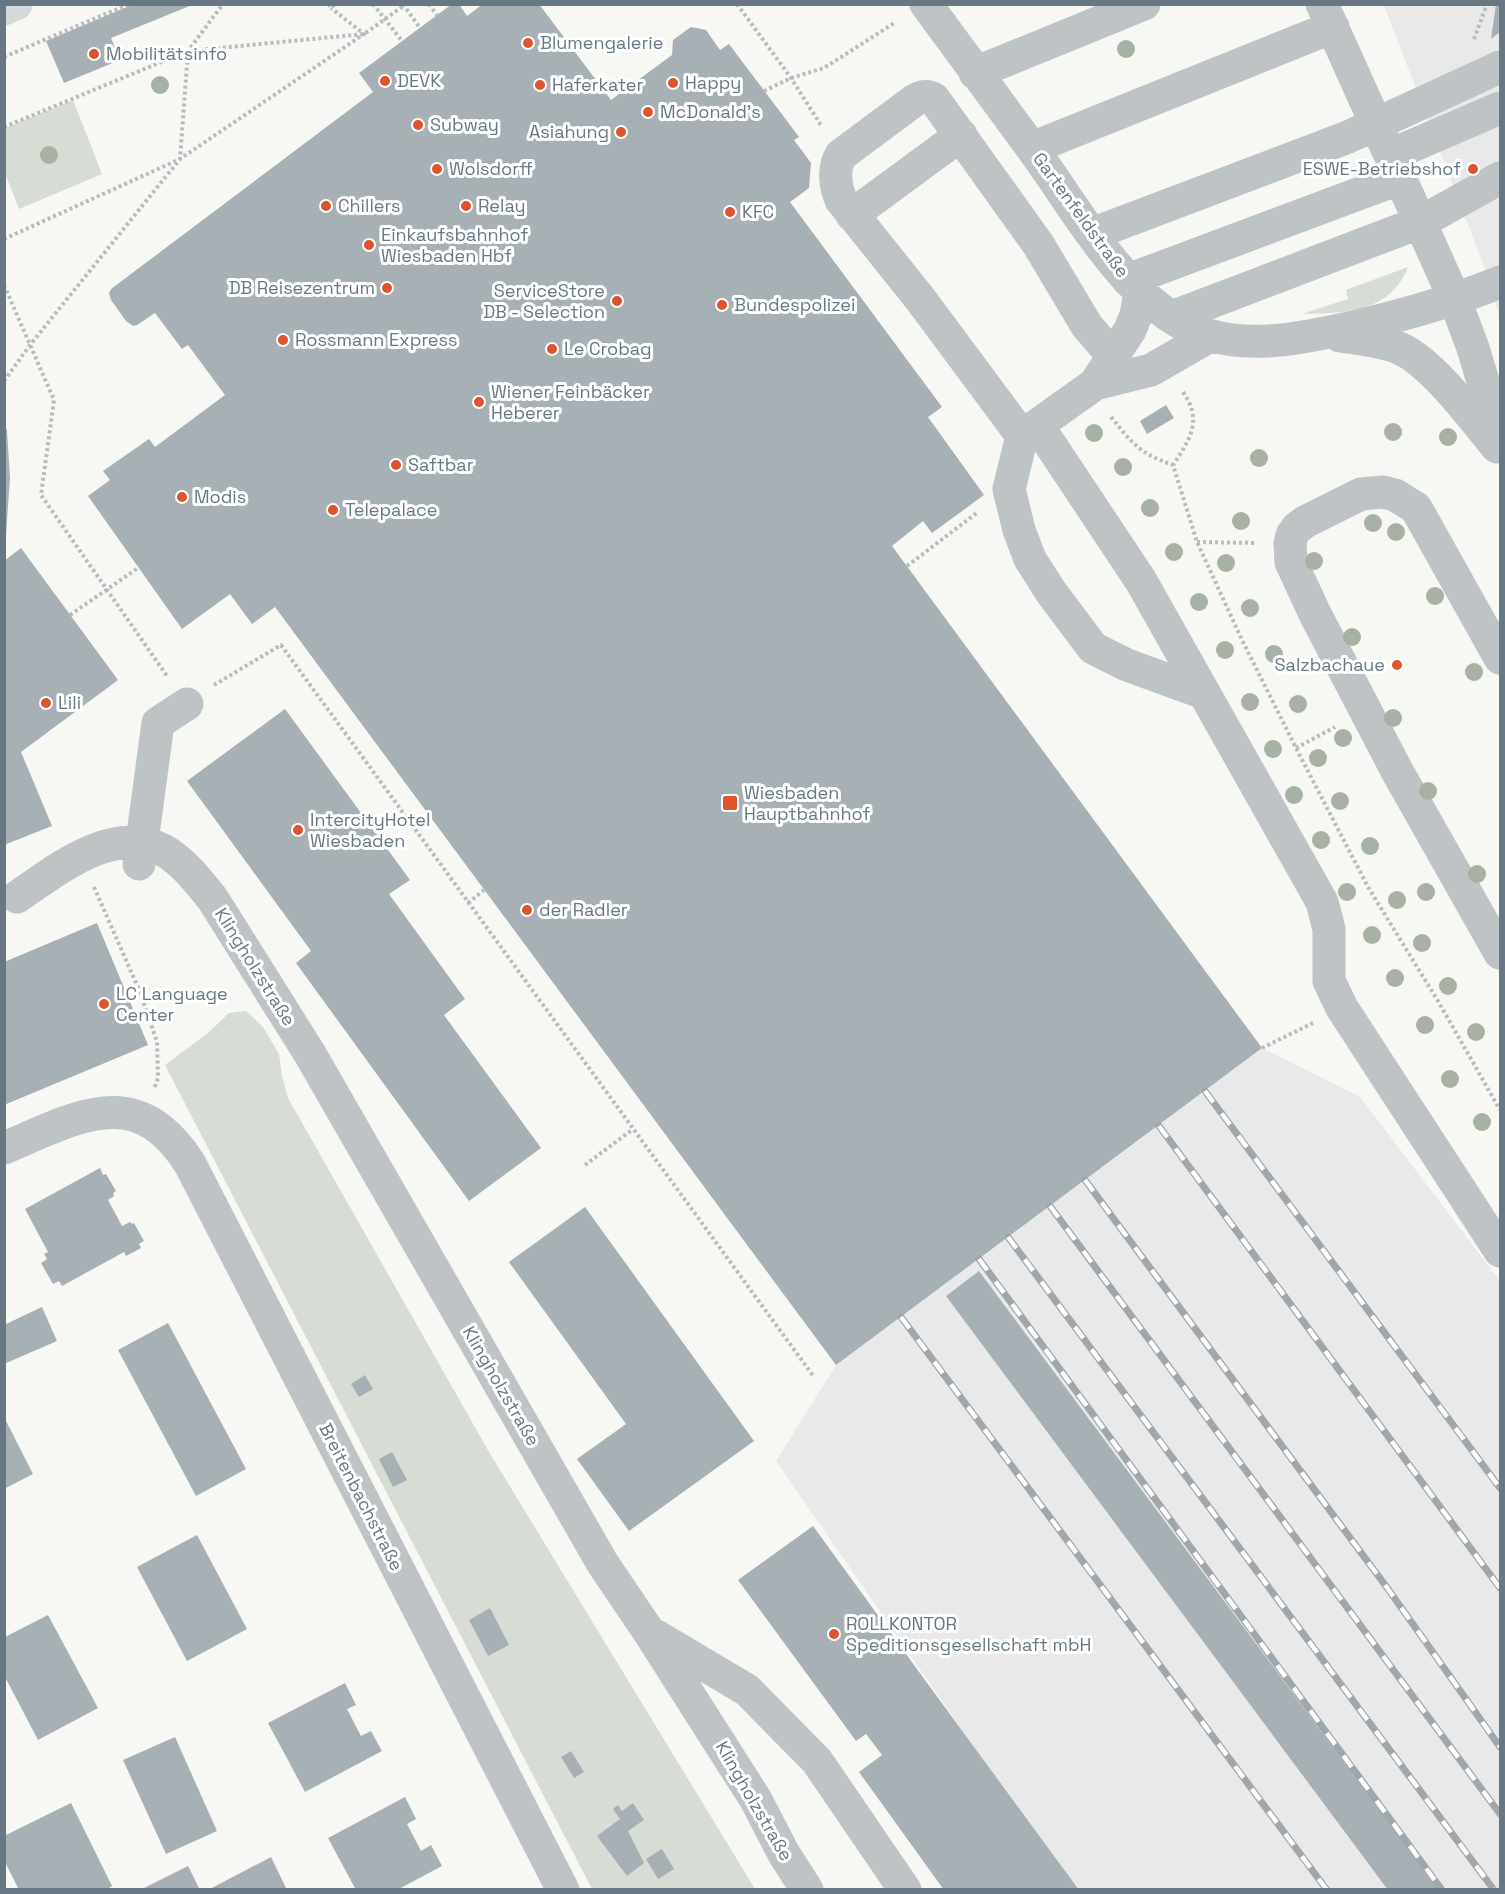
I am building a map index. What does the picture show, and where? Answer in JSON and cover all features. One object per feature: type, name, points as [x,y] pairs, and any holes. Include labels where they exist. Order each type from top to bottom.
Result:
[{"type":"main road","points":[[4,9],[16,4]]},
{"type":"street","points":[[975,73],[1144,4]]},
{"type":"street","name":"Gartenfeldstraße","points":[[912,12],[951,20],[975,73],[1032,148],[1092,234],[1134,286],[1150,302],[1172,317],[1210,336],[1271,341],[1323,333],[1399,316],[1455,300],[1500,282]]},
{"type":"street","points":[[1032,148],[1327,16],[1455,300],[1473,348],[1500,438]]},
{"type":"street","points":[[1092,234],[1377,124],[1500,68]]},
{"type":"street","points":[[1114,357],[1087,326],[1038,243],[934,99],[922,96],[841,155],[836,168],[837,190],[841,200],[1030,431],[1142,581],[1322,902],[1329,929],[1329,981],[1341,1008],[1500,1251]]},
{"type":"street","points":[[1204,693],[1127,665],[1093,648],[1051,592],[1030,559],[1019,530],[1009,489],[1030,431],[1091,388],[1114,357],[1133,324],[1134,286],[1396,166],[1500,108]]},
{"type":"street","points":[[852,215],[961,135]]},
{"type":"street","points":[[1172,317],[1421,222],[1500,178]]},
{"type":"street","name":"Gartenfeldstraße","points":[[1323,333],[1381,343],[1399,348],[1412,355],[1454,396],[1500,451]]},
{"type":"street","points":[[1091,388],[1151,370],[1210,336]]},
{"type":"street","points":[[1500,658],[1416,508],[1406,500],[1383,492],[1361,494],[1305,522],[1292,535],[1291,562],[1296,574],[1434,837],[1500,952]]},
{"type":"street","points":[[140,854],[158,723],[187,704]]},
{"type":"street","name":"Klingholzstraße","points":[[11,899],[111,868],[140,854],[162,867],[199,881],[310,1054],[603,1564],[650,1632],[756,1800],[779,1846],[807,1890]]},
{"type":"street","points":[[4,1148],[86,1116],[114,1112],[144,1118]]},
{"type":"street","name":"Breitenbachstraße","points":[[144,1118],[166,1132],[179,1146],[190,1164],[563,1890]]},
{"type":"street","points":[[650,1632],[747,1690],[786,1729],[817,1761],[905,1890]]},
{"type":"path","points":[[4,57],[129,4]]},
{"type":"path","points":[[4,381],[30,345],[180,159],[188,51],[224,4]]},
{"type":"path","points":[[373,4],[402,41]]},
{"type":"path","points":[[429,4],[437,15]]},
{"type":"path","points":[[737,4],[791,78],[841,155]]},
{"type":"path","points":[[4,239],[180,159],[405,5],[420,28]]},
{"type":"path","points":[[332,6],[364,34]]},
{"type":"path","points":[[764,91],[791,78],[824,68],[912,12]]},
{"type":"path","points":[[4,127],[188,51],[364,34]]},
{"type":"path","points":[[4,285],[54,400],[40,495],[187,704],[222,679],[281,645],[814,1377]]},
{"type":"path","points":[[1091,388],[1140,450],[1173,465]]},
{"type":"path","points":[[1181,390],[1192,408],[1193,426],[1189,439],[1173,465],[1197,542],[1242,640],[1368,887],[1438,1000],[1500,1110]]},
{"type":"path","points":[[907,566],[1009,489]]},
{"type":"path","points":[[1197,542],[1290,543]]},
{"type":"path","points":[[70,615],[138,568]]},
{"type":"path","points":[[1296,748],[1366,710]]},
{"type":"path","points":[[468,903],[484,890]]},
{"type":"path","points":[[101,905],[140,992],[157,1042],[158,1078],[144,1118]]},
{"type":"path","points":[[1262,1048],[1341,1008]]},
{"type":"path","points":[[585,1165],[633,1130]]},
{"type":"shaded area","points":[[1384,5],[1500,5],[1500,319],[1485,269]]},
{"type":"shaded area","points":[[73,100],[102,174],[19,209],[5,173],[5,128]]},
{"type":"shaded area","points":[[1408,267],[1390,294],[1378,302],[1350,311],[1302,314],[1348,299],[1346,290]]},
{"type":"shaded area","points":[[246,1011],[263,1027],[279,1054],[288,1098],[489,1452],[755,1889],[592,1889],[165,1065],[208,1033],[229,1013]]},
{"type":"shaded area","points":[[1262,1048],[1360,1097],[1500,1281],[1500,1889],[1072,1889],[776,1461],[836,1365]]},
{"type":"building","points":[[134,4],[192,5],[111,38],[120,60],[64,83],[46,41]]},
{"type":"building","name":"Wiesbaden Hauptbahnhof","points":[[452,4],[459,4],[467,16],[483,4],[539,4],[611,100],[672,55],[673,40],[691,27],[706,30],[720,50],[729,44],[799,137],[794,140],[811,163],[809,188],[790,202],[942,407],[928,417],[984,495],[932,533],[923,521],[892,546],[1262,1048],[836,1365],[275,607],[252,624],[230,594],[182,629],[88,496],[110,480],[103,471],[149,439],[155,447],[225,395],[188,345],[182,349],[155,313],[137,325],[133,326],[126,321],[111,300],[109,293],[111,289],[373,92],[359,73]]},
{"type":"building","points":[[1496,4],[1500,4],[1500,32],[1491,39]]},
{"type":"building","points":[[1166,405],[1174,418],[1147,434],[1140,421]]},
{"type":"building","points":[[4,423],[7,430],[10,478],[6,535]]},
{"type":"building","name":"Lili","points":[[21,548],[118,680],[21,752],[52,826],[4,845],[4,561]]},
{"type":"building","points":[[285,709],[410,880],[389,894],[465,999],[444,1015],[541,1148],[469,1201],[296,963],[311,951],[187,781]]},
{"type":"building","points":[[97,923],[148,1045],[4,1105],[4,962]]},
{"type":"building","points":[[100,1168],[116,1191],[113,1193],[114,1196],[108,1200],[122,1226],[130,1222],[134,1223],[144,1241],[139,1244],[141,1248],[126,1256],[124,1252],[62,1286],[59,1281],[53,1284],[41,1263],[47,1259],[44,1254],[48,1252],[25,1209]]},
{"type":"building","points":[[585,1207],[754,1441],[629,1531],[577,1459],[626,1424],[509,1262]]},
{"type":"building","points":[[979,1271],[1439,1890],[1388,1890],[946,1296]]},
{"type":"building","points":[[42,1307],[57,1341],[4,1364],[4,1325]]},
{"type":"building","points":[[168,1323],[246,1469],[196,1496],[118,1350]]},
{"type":"building","points":[[365,1375],[373,1389],[359,1397],[351,1384]]},
{"type":"building","points":[[4,1417],[33,1474],[4,1489]]},
{"type":"building","points":[[392,1452],[407,1480],[393,1487],[379,1459]]},
{"type":"building","points":[[813,1526],[1079,1890],[944,1890],[859,1772],[882,1755],[866,1734],[856,1741],[738,1580]]},
{"type":"building","points":[[197,1535],[247,1629],[187,1661],[137,1567]]},
{"type":"building","points":[[490,1608],[509,1645],[488,1656],[469,1620]]},
{"type":"building","points":[[48,1615],[98,1708],[38,1740],[5,1677],[5,1637]]},
{"type":"building","points":[[345,1683],[356,1705],[347,1709],[361,1736],[371,1731],[382,1751],[305,1792],[268,1723]]},
{"type":"building","points":[[175,1737],[217,1831],[166,1854],[123,1760]]},
{"type":"building","points":[[571,1751],[584,1772],[574,1778],[561,1757]]},
{"type":"building","points":[[405,1797],[416,1819],[407,1824],[421,1851],[431,1845],[442,1866],[397,1890],[356,1890],[328,1838]]},
{"type":"building","points":[[71,1803],[112,1886],[106,1890],[19,1890],[4,1860],[4,1836]]},
{"type":"building","points":[[633,1803],[644,1820],[628,1831],[644,1863],[627,1876],[597,1836],[620,1819],[613,1809],[618,1805],[622,1811]]},
{"type":"building","points":[[662,1849],[674,1869],[658,1879],[646,1859]]},
{"type":"building","points":[[271,1857],[287,1890],[208,1890]]},
{"type":"building","points":[[188,1866],[200,1890],[140,1890]]},
{"type":"railway","points":[[1205,1091],[1500,1488]]},
{"type":"railway","points":[[1159,1126],[1500,1588]]},
{"type":"railway","points":[[1085,1180],[1388,1589],[1500,1747]]},
{"type":"railway","points":[[1050,1206],[1500,1814]]},
{"type":"railway","points":[[1008,1237],[1494,1890]]},
{"type":"railway","points":[[979,1259],[1442,1890]]},
{"type":"railway","points":[[901,1317],[1327,1890]]},
{"type":"place","name":"Blumengalerie","points":[[528,43]]},
{"type":"place","name":"Mobilitätsinfo","points":[[94,54]]},
{"type":"place","name":"DEVK","points":[[385,81]]},
{"type":"place","name":"Happy","points":[[673,83]]},
{"type":"place","name":"Haferkater","points":[[540,85]]},
{"type":"place","name":"McDonald's","points":[[648,112]]},
{"type":"place","name":"Subway","points":[[418,125]]},
{"type":"place","name":"Asiahung","points":[[621,132]]},
{"type":"place","name":"Wolsdorff","points":[[437,169]]},
{"type":"place","name":"ESWE-Betriebshof","points":[[1473,169]]},
{"type":"place","name":"Chillers","points":[[326,206]]},
{"type":"place","name":"Relay","points":[[466,206]]},
{"type":"place","name":"KFC","points":[[730,212]]},
{"type":"place","name":"Einkaufsbahnhof Wiesbaden Hbf","points":[[369,245]]},
{"type":"place","name":"DB Reisezentrum","points":[[387,288]]},
{"type":"place","name":"ServiceStore DB - Selection","points":[[617,301]]},
{"type":"place","name":"Bundespolizei","points":[[722,305]]},
{"type":"place","name":"Rossmann Express","points":[[283,340]]},
{"type":"place","name":"Le Crobag","points":[[552,349]]},
{"type":"place","name":"Wiener Feinbäcker Heberer","points":[[479,402]]},
{"type":"place","name":"Saftbar","points":[[396,465]]},
{"type":"place","name":"Modis","points":[[182,497]]},
{"type":"place","name":"Telepalace","points":[[333,510]]},
{"type":"place","name":"Salzbachaue","points":[[1397,665]]},
{"type":"place","name":"Lili","points":[[46,703]]},
{"type":"place","name":"Wiesbaden Hauptbahnhof","points":[[730,803]]},
{"type":"place","name":"IntercityHotel Wiesbaden","points":[[298,830]]},
{"type":"place","name":"der Radler","points":[[527,910]]},
{"type":"place","name":"LC Language Center","points":[[104,1004]]},
{"type":"place","name":"ROLLKONTOR Speditionsgesellschaft mbH","points":[[834,1634]]}]
